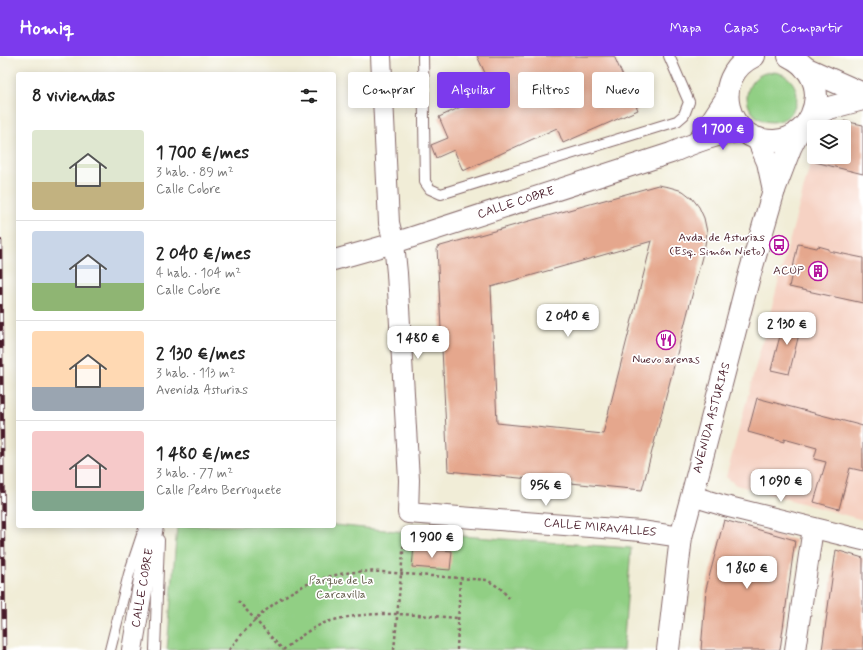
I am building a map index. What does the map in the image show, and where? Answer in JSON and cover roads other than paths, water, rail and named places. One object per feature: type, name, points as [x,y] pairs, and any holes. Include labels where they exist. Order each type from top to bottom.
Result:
[{"type":"main road","points":[[728,56],[729,108],[734,121],[750,135],[768,162],[774,190]]},
{"type":"main road","points":[[728,89],[736,70],[746,60],[754,56]]},
{"type":"main road","points":[[750,135],[768,141],[779,141],[789,138],[806,125],[812,116],[816,104],[816,91],[812,78],[797,62]]},
{"type":"main road","points":[[797,62],[863,94]]},
{"type":"main road","points":[[812,116],[829,108],[863,99]]},
{"type":"main road","name":"AVENIDA ASTURIAS","points":[[668,650],[681,537],[748,280],[774,190],[790,148],[798,132]]},
{"type":"street","points":[[381,56],[389,222],[394,243]]},
{"type":"street","points":[[697,142],[728,89]]},
{"type":"street","name":"CALLE COBRE","points":[[336,259],[394,243],[670,153],[697,142],[728,133],[750,135]]},
{"type":"street","name":"CALLE MIRAVALLES","points":[[394,243],[409,480],[408,513],[641,531],[681,537]]},
{"type":"street","points":[[692,496],[863,540]]},
{"type":"street","name":"CALLE COBRE","points":[[132,650],[153,528]]},
{"type":"street","points":[[795,650],[813,528]]},
{"type":"lane","points":[[423,56],[425,182],[430,189],[441,194],[677,121],[684,115],[689,102],[669,56]]},
{"type":"lane","points":[[110,650],[129,574],[144,528]]},
{"type":"lane","points":[[155,650],[160,528]]},
{"type":"railway","points":[[0,241],[4,650]]},
{"type":"place","name":"Avda. de Asturias (Esq. Simón Nieto)","points":[[779,245]]},
{"type":"place","name":"ACUP","points":[[818,271]]},
{"type":"place","name":"Nuevo arenas","points":[[666,340]]},
{"type":"park label","name":"Parque de La Carcavilla","points":[[341,588]]}]
